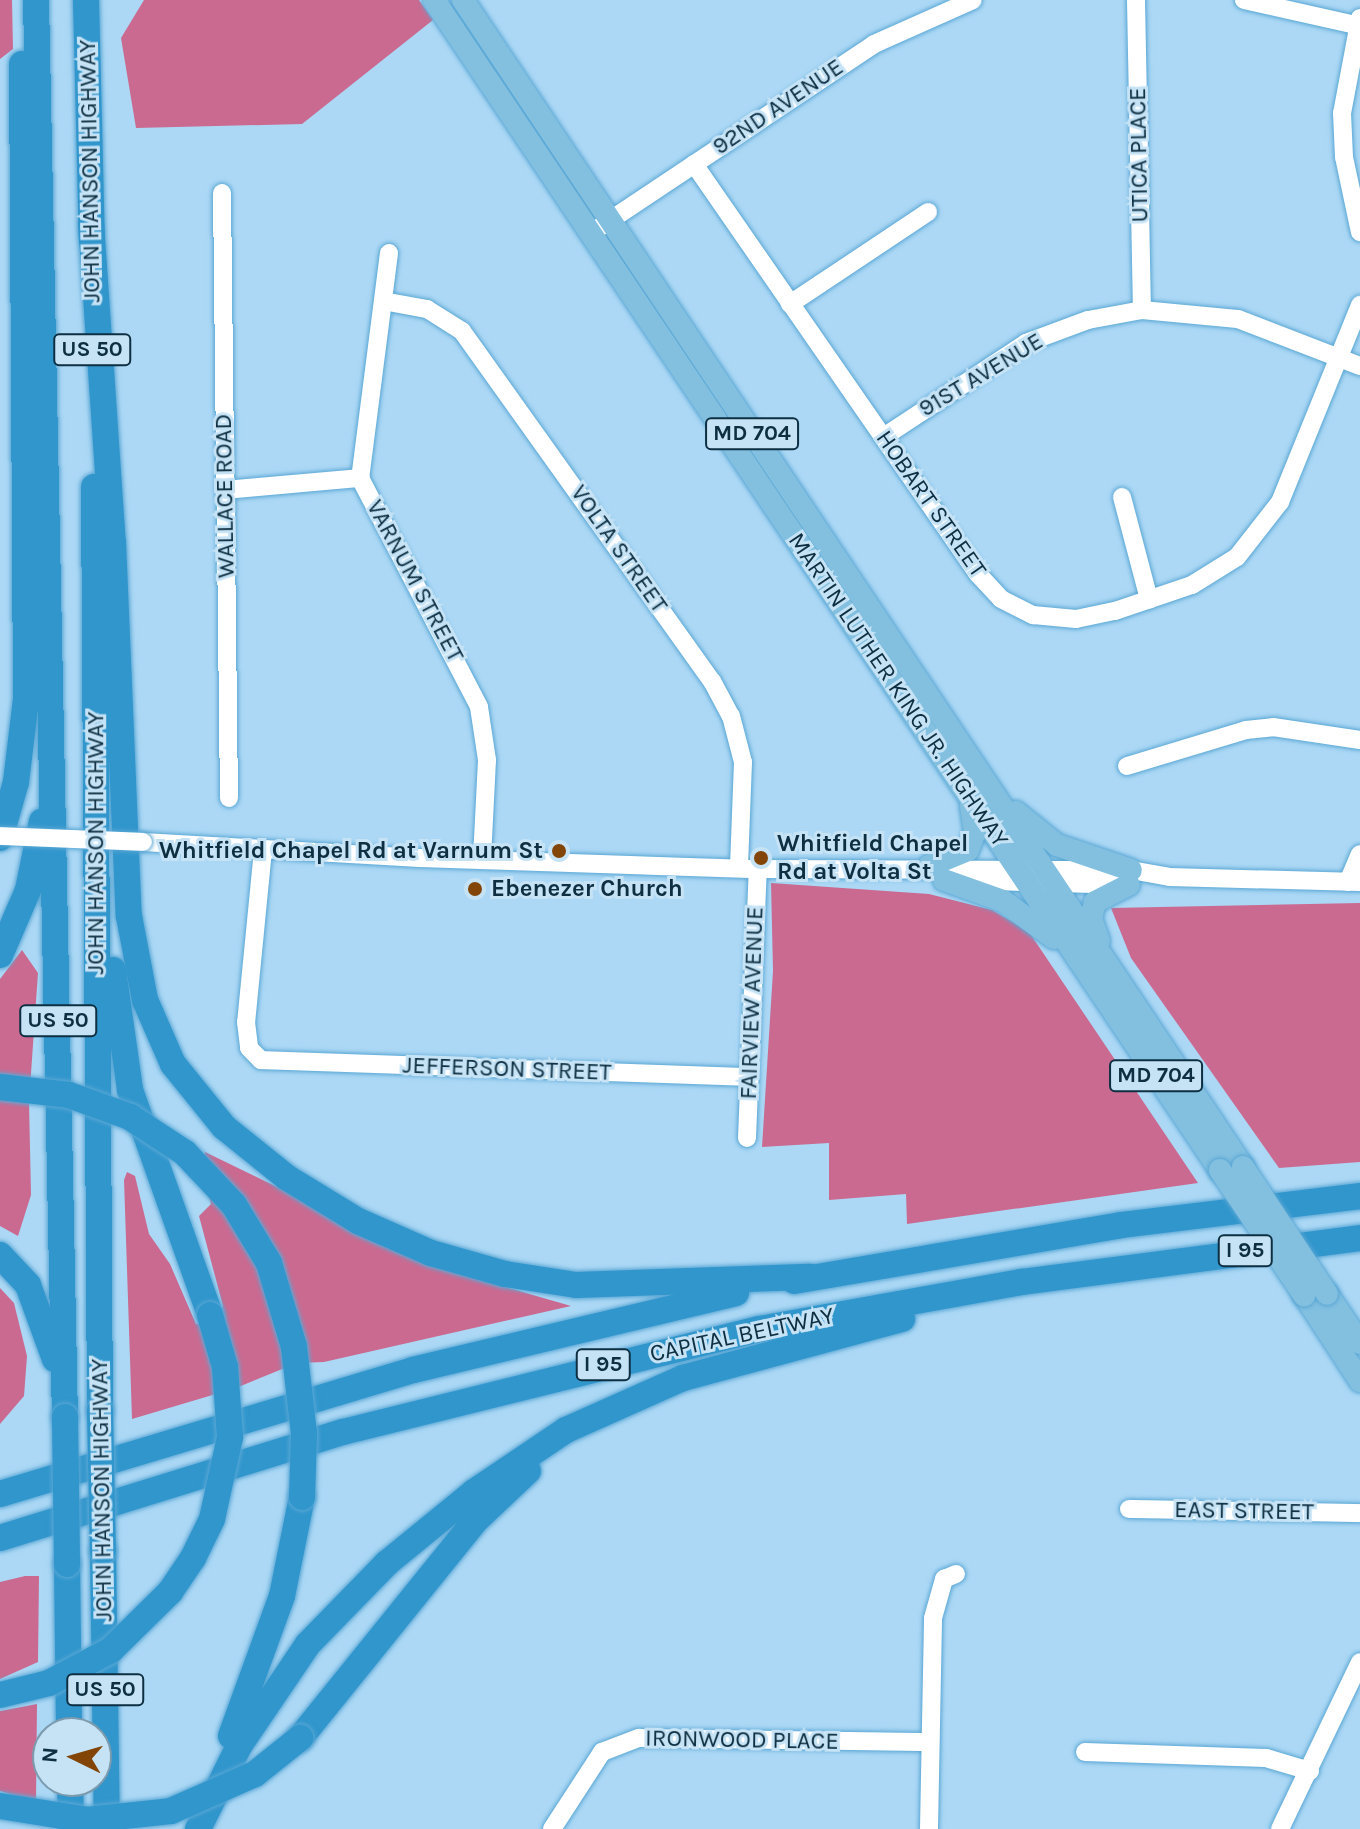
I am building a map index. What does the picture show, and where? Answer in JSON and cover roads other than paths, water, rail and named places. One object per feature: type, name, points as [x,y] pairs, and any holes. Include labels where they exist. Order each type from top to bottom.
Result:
[{"type":"highway","points":[[0,837],[16,782],[26,699],[19,169],[25,0]]},
{"type":"highway","name":"JOHN HANSON HIGHWAY","points":[[36,0],[51,626],[69,1717]]},
{"type":"highway","name":"JOHN HANSON HIGHWAY","points":[[86,0],[91,223],[100,1411],[107,1829]]},
{"type":"highway","points":[[0,147],[12,251],[21,457]]},
{"type":"highway","points":[[91,223],[113,542],[129,916],[145,1000],[173,1064],[224,1127],[286,1177],[358,1221],[431,1253],[505,1274],[588,1285],[810,1277]]},
{"type":"highway","points":[[0,955],[28,890],[42,822],[51,626]]},
{"type":"highway","points":[[0,1695],[49,1683],[111,1650],[160,1603],[193,1558],[212,1519],[230,1437],[225,1367],[210,1315],[141,1127],[122,1052],[95,701]]},
{"type":"highway","points":[[0,1087],[69,1095],[130,1117],[185,1153],[234,1205],[269,1263],[294,1347],[304,1434],[302,1497],[282,1596],[197,1829]]},
{"type":"highway","name":"CAPITAL BELTWAY","points":[[0,1494],[413,1370],[810,1277],[1121,1225],[1360,1196]]},
{"type":"highway","name":"CAPITAL BELTWAY","points":[[0,1538],[343,1432],[625,1359],[905,1302],[1131,1266],[1360,1238]]},
{"type":"highway","points":[[0,1255],[15,1268],[37,1303],[65,1417]]},
{"type":"highway","points":[[197,1829],[266,1701],[308,1644],[387,1563],[525,1455],[606,1409],[683,1378],[814,1341],[1131,1266]]},
{"type":"highway","points":[[0,1806],[87,1820],[171,1811],[255,1774],[300,1738],[504,1492],[573,1437],[683,1378]]},
{"type":"highway","points":[[0,1485],[58,1475]]},
{"type":"highway","points":[[70,1797],[71,1829]]},
{"type":"main road","name":"MARTIN LUTHER KING JR. HIGHWAY","points":[[434,0],[600,227],[977,770],[1035,875],[1102,976],[1220,1170],[1360,1381]]},
{"type":"main road","name":"MARTIN LUTHER KING JR. HIGHWAY","points":[[463,0],[600,227],[967,794],[1035,875]]},
{"type":"main road","points":[[977,770],[1043,837],[1130,878]]},
{"type":"main road","points":[[936,873],[960,856],[973,840],[975,819],[967,794]]},
{"type":"main road","points":[[936,873],[1003,901],[1032,918],[1102,976]]},
{"type":"main road","points":[[1102,976],[1092,909],[1102,895],[1130,878]]},
{"type":"main road","name":"MARTIN LUTHER KING JR. HIGHWAY","points":[[1102,976],[1243,1167],[1360,1343]]},
{"type":"street","name":"92ND AVENUE","points":[[600,227],[874,44],[973,0]]},
{"type":"street","name":"UTICA PLACE","points":[[1136,0],[1142,310]]},
{"type":"street","points":[[1244,0],[1359,23],[1346,81],[1342,144],[1360,232]]},
{"type":"street","name":"HOBART STREET","points":[[694,164],[977,573],[1015,608],[1076,619],[1149,599],[1210,576],[1260,531],[1292,477],[1342,358],[1360,305]]},
{"type":"street","name":"WALLACE ROAD","points":[[222,193],[229,798]]},
{"type":"street","points":[[790,304],[928,212]]},
{"type":"street","name":"VARNUM STREET","points":[[389,253],[360,478],[479,707],[487,760],[482,860]]},
{"type":"street","name":"VOLTA STREET","points":[[383,301],[427,309],[462,331],[712,681],[736,731],[743,762],[748,868]]},
{"type":"street","name":"91ST AVENUE","points":[[885,436],[1026,343],[1088,320],[1142,310],[1238,319],[1360,366]]},
{"type":"street","points":[[225,490],[360,478]]},
{"type":"street","points":[[1122,497],[1149,599]]},
{"type":"street","points":[[1127,766],[1246,730],[1273,727],[1360,740]]},
{"type":"street","points":[[0,837],[482,860],[1354,882],[1360,854]]},
{"type":"street","name":"JEFFERSON STREET","points":[[263,850],[246,1031],[249,1048],[264,1061],[750,1077]]},
{"type":"street","name":"FAIRVIEW AVENUE","points":[[747,1138],[750,1077],[748,868]]},
{"type":"street","name":"EAST STREET","points":[[1129,1509],[1360,1513]]},
{"type":"street","points":[[929,1829],[933,1618],[944,1579],[956,1574]]},
{"type":"street","points":[[1280,1829],[1360,1662]]},
{"type":"street","name":"IRONWOOD PLACE","points":[[552,1829],[602,1752],[639,1738],[930,1742]]},
{"type":"street","points":[[1085,1752],[1266,1758],[1310,1771]]},
{"type":"place","name":"Whitfield Chapel Rd at Varnum St","points":[[559,851]]},
{"type":"place","name":"Whitfield Chapel Rd at Volta St","points":[[761,858]]},
{"type":"place","name":"Ebenezer Church","points":[[475,889]]}]
